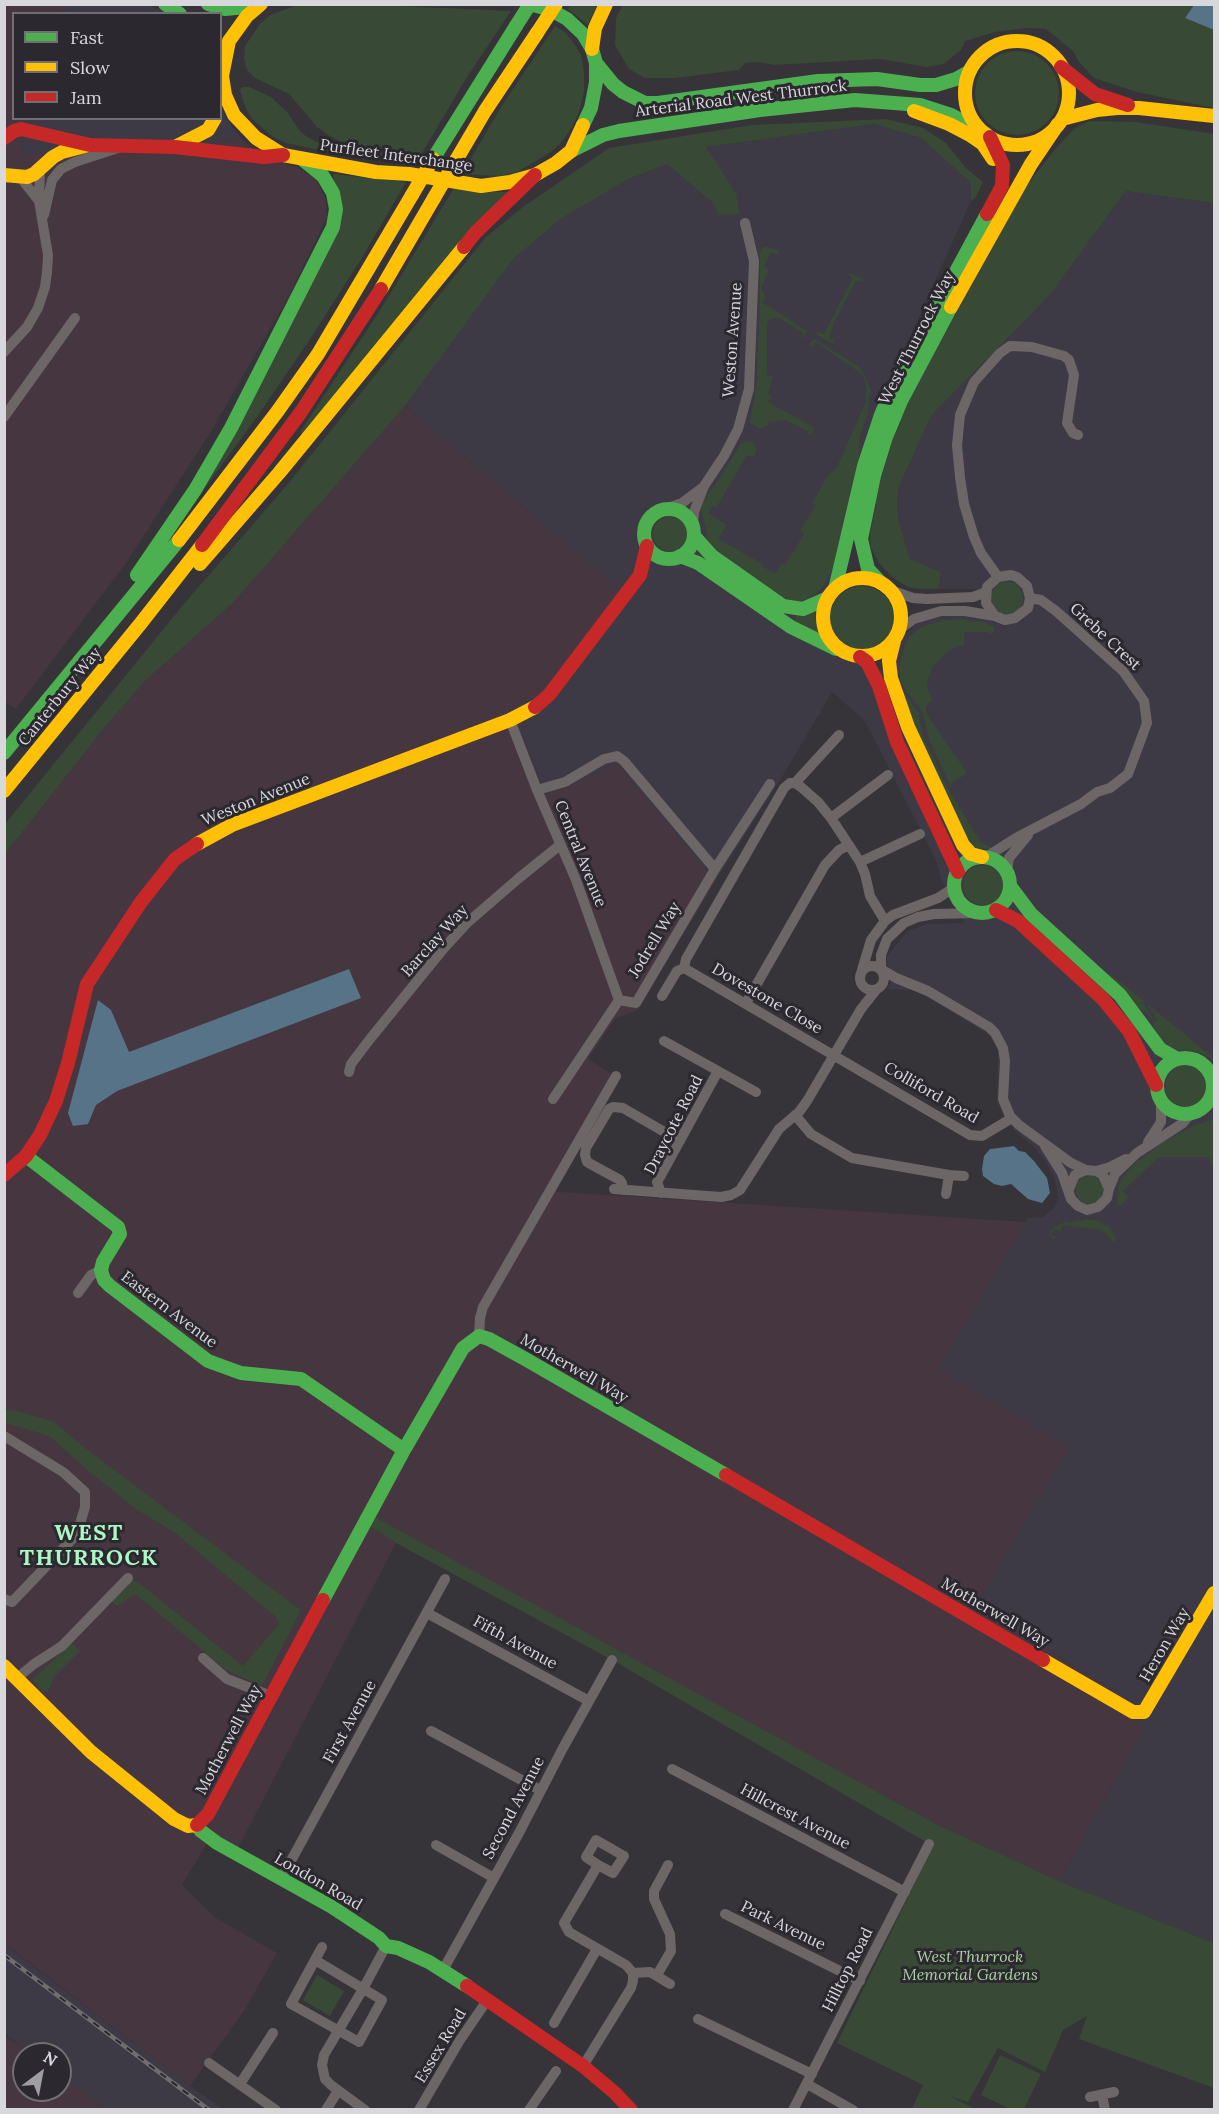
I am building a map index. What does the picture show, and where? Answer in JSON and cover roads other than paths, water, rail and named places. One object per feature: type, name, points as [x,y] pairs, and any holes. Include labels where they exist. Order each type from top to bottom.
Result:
[{"type":"main road","points":[[208,4],[225,9],[241,9],[260,5]]},
{"type":"main road","points":[[96,641],[208,505],[318,354],[433,159],[530,4],[551,10],[567,19],[583,34],[594,56]]},
{"type":"main road","points":[[141,623],[301,412],[388,278],[485,111],[556,4]]},
{"type":"main road","name":"Purfleet Interchange","points":[[223,101],[248,131],[266,146],[283,155],[375,172],[409,174],[481,186],[510,182],[535,175],[571,151],[591,108],[596,82],[595,28],[606,4]]},
{"type":"main road","name":"Purfleet Interchange","points":[[222,70],[229,41],[242,21],[260,5]]},
{"type":"main road","points":[[1061,66],[1068,90],[1066,108],[1060,121],[1045,137],[1030,143],[1005,143],[988,136],[976,125],[968,109],[965,90],[970,71],[989,49],[1003,43],[1018,41],[1042,48],[1095,94],[1139,108]]},
{"type":"main road","name":"Arterial Road West Thurrock","points":[[594,56],[619,89],[645,103],[829,80],[877,79],[936,85],[957,79],[970,71]]},
{"type":"main road","name":"Arterial Road West Thurrock","points":[[571,151],[608,134],[689,120],[855,100],[920,105],[951,115],[988,136]]},
{"type":"main road","points":[[890,102],[949,124],[983,144],[996,165],[997,188],[994,202]]},
{"type":"main road","points":[[1060,121],[1097,110],[1139,108],[1215,116]]},
{"type":"main road","points":[[175,147],[208,130],[214,120]]},
{"type":"main road","name":"West Thurrock Way","points":[[885,586],[868,569],[861,539],[874,476],[886,436],[901,401],[963,284],[1031,164],[1060,121]]},
{"type":"main road","points":[[4,138],[21,129],[37,135],[90,145],[175,147],[264,157],[283,155]]},
{"type":"main road","points":[[37,135],[45,146],[46,159],[41,167]]},
{"type":"main road","name":"West Thurrock Way","points":[[832,593],[864,466],[880,415],[1002,186],[1003,165],[988,136]]},
{"type":"main road","points":[[11,174],[27,177],[62,152],[90,145]]},
{"type":"main road","points":[[96,641],[130,584],[195,490],[231,428],[329,237],[335,218],[333,193],[323,176],[302,159]]},
{"type":"main road","points":[[141,623],[201,563],[272,482],[476,232],[535,175]]},
{"type":"main road","points":[[958,872],[897,742],[873,672],[867,662],[860,657],[821,643],[791,627],[698,563],[680,556],[665,558],[655,555],[647,546],[644,534],[648,520],[655,512],[668,508],[684,513],[712,556],[780,604],[795,609],[802,609],[832,593],[846,582],[857,578],[869,579],[885,586],[900,608],[897,635],[889,662],[890,670],[908,727],[928,775],[963,845],[971,854],[984,857],[998,862],[1007,872],[1010,885],[1018,900],[1120,995],[1160,1049],[1176,1058],[1198,1061],[1206,1067],[1213,1076],[1210,1104],[1191,1113],[1174,1112],[1161,1102],[1156,1085],[1129,1031],[1103,999],[1018,921],[996,910],[979,913],[965,907],[958,899],[955,887],[958,872],[967,862],[984,857]]},
{"type":"main road","points":[[680,556],[690,547],[693,530]]},
{"type":"main road","name":"Weston Avenue","points":[[640,575],[647,546]]},
{"type":"main road","name":"Weston Avenue","points":[[4,1174],[26,1156],[40,1135],[56,1101],[68,1063],[87,984],[141,902],[175,859],[199,842],[232,825],[510,720],[544,701],[640,575],[665,558]]},
{"type":"main road","points":[[832,593],[823,614],[824,626],[832,642],[841,651]]},
{"type":"main road","name":"Canterbury Way","points":[[4,791],[141,623]]},
{"type":"main road","points":[[860,657],[879,653],[897,635]]},
{"type":"main road","name":"Canterbury Way","points":[[4,753],[96,641]]},
{"type":"main road","points":[[996,910],[1007,898],[1010,885]]},
{"type":"main road","points":[[1156,1085],[1162,1068],[1176,1058]]},
{"type":"main road","name":"Eastern Avenue","points":[[26,1156],[118,1227],[120,1234],[103,1262],[101,1270],[104,1280],[110,1286],[208,1361],[241,1373],[301,1379],[404,1450]]},
{"type":"main road","name":"Motherwell Way","points":[[197,1825],[208,1814],[404,1450],[463,1348],[479,1336],[489,1339],[526,1360],[1128,1710],[1144,1712]]},
{"type":"main road","name":"Heron Way","points":[[1144,1712],[1215,1593]]},
{"type":"main road","name":"London Road","points":[[4,1666],[91,1752],[174,1819],[188,1826],[197,1825],[217,1844],[348,1917],[379,1938],[386,1946],[407,1952],[443,1970],[583,2067],[631,2109]]},
{"type":"street","points":[[43,219],[48,193],[58,172],[70,164],[123,146]]},
{"type":"street","points":[[4,352],[27,327],[38,308],[45,287],[48,255],[39,201],[41,167]]},
{"type":"street","points":[[11,174],[39,201]]},
{"type":"street","name":"Weston Avenue","points":[[693,530],[694,512],[704,486],[724,456],[738,429],[749,389],[754,261],[745,223]]},
{"type":"street","points":[[4,417],[75,318]]},
{"type":"street","points":[[998,577],[981,553],[974,537],[964,504],[960,477],[957,445],[960,415],[974,382],[1000,353],[1010,346],[1032,347],[1064,356],[1069,360],[1074,375],[1067,423],[1078,435]]},
{"type":"street","name":"Weston Avenue","points":[[668,508],[682,503],[704,486]]},
{"type":"street","points":[[897,635],[914,619],[941,611],[965,611],[1005,620],[1016,618],[1024,612],[1030,598],[1027,586],[1017,577],[1011,575],[998,577],[990,583],[986,592],[986,603],[995,616]]},
{"type":"street","points":[[885,586],[913,598],[927,599],[973,597],[986,592]]},
{"type":"street","name":"Grebe Crest","points":[[984,857],[1081,804],[1097,792],[1110,788],[1128,774],[1147,723],[1144,701],[1123,671],[1056,611],[1041,600],[1030,598]]},
{"type":"street","name":"Central Avenue","points":[[510,720],[576,880],[620,1000]]},
{"type":"street","points":[[662,996],[677,971],[684,968],[686,959],[784,788],[790,783],[795,783],[839,735]]},
{"type":"street","points":[[537,790],[565,782],[610,756],[617,756],[624,760],[715,869],[770,784]]},
{"type":"street","points":[[831,818],[888,775]]},
{"type":"street","points":[[795,783],[818,802],[849,845],[866,874],[870,896],[885,921]]},
{"type":"street","name":"Grebe Crest","points":[[1007,872],[1009,858],[1030,832]]},
{"type":"street","points":[[860,862],[920,834]]},
{"type":"street","name":"Barclay Way","points":[[349,1072],[351,1064],[370,1039],[467,923],[560,845]]},
{"type":"street","points":[[746,1003],[825,865],[839,850],[849,845]]},
{"type":"street","name":"Jodrell Way","points":[[620,1000],[636,1003],[715,869]]},
{"type":"street","points":[[861,1009],[863,995],[859,976],[874,932],[893,915],[938,898],[955,887]]},
{"type":"street","points":[[680,1141],[623,1108],[613,1107],[609,1109],[586,1148],[585,1155],[587,1162],[620,1180],[622,1184],[618,1190],[722,1197],[735,1193],[745,1185],[779,1129],[807,1101],[861,1009],[879,987],[884,977],[881,969],[881,955],[886,939],[904,923],[918,917],[934,914],[979,913]]},
{"type":"street","points":[[862,970],[874,965],[979,1021],[995,1033],[1003,1048],[1005,1061],[1003,1099],[1005,1108],[1012,1118],[1071,1163],[1106,1180],[1109,1189]]},
{"type":"street","name":"Dovestone Close","points":[[684,968],[835,1055]]},
{"type":"street","points":[[861,983],[869,990],[897,983],[915,986]]},
{"type":"street","points":[[554,1099],[620,1000]]},
{"type":"street","name":"Draycote Road","points":[[664,1041],[756,1092]]},
{"type":"street","name":"Colliford Road","points":[[835,1055],[970,1135],[982,1136],[1012,1118]]},
{"type":"street","name":"Draycote Road","points":[[661,1193],[657,1182],[718,1071]]},
{"type":"street","points":[[479,1336],[483,1307],[616,1076]]},
{"type":"street","points":[[1044,1143],[1075,1204],[1087,1210],[1098,1207],[1104,1203],[1115,1174],[1140,1150],[1161,1122],[1161,1102]]},
{"type":"street","points":[[1069,1189],[1075,1175],[1110,1167],[1183,1123],[1191,1113]]},
{"type":"street","points":[[795,1115],[812,1134],[852,1158],[964,1176]]},
{"type":"street","points":[[946,1194],[949,1174]]},
{"type":"street","points":[[78,1293],[91,1275],[101,1270]]},
{"type":"street","points":[[4,1436],[63,1472],[85,1492],[86,1507],[77,1533],[12,1602],[4,1599]]},
{"type":"street","points":[[17,1678],[62,1646],[128,1578]]},
{"type":"street","name":"First Avenue","points":[[281,1879],[445,1579]]},
{"type":"street","name":"Fifth Avenue","points":[[427,1613],[589,1701]]},
{"type":"street","points":[[203,1658],[227,1679],[271,1696]]},
{"type":"street","name":"Second Avenue","points":[[443,1970],[612,1660]]},
{"type":"street","points":[[431,1731],[540,1790]]},
{"type":"street","name":"Hillcrest Avenue","points":[[672,1769],[905,1892]]},
{"type":"street","name":"Hilltop Road","points":[[793,2109],[929,1844]]},
{"type":"street","points":[[436,1845],[494,1878]]},
{"type":"street","points":[[583,2067],[633,1981],[633,1973],[626,1965],[569,1932],[564,1923],[598,1865]]},
{"type":"street","points":[[657,1975],[671,1951],[670,1934],[654,1899],[654,1891],[668,1865]]},
{"type":"street","name":"Park Avenue","points":[[725,1914],[860,1981]]},
{"type":"street","points":[[365,2109],[325,2079],[322,2065],[324,2055],[386,1946]]},
{"type":"street","points":[[315,1960],[382,2000],[358,2042],[291,2004],[322,1947]]},
{"type":"street","points":[[554,2023],[597,1949]]},
{"type":"street","points":[[633,1973],[645,1971],[657,1975],[670,1984]]},
{"type":"street","name":"Essex Road","points":[[419,2109],[460,2040],[488,1999]]},
{"type":"street","points":[[698,2019],[809,2079],[854,2109]]},
{"type":"street","points":[[240,2084],[273,2033]]},
{"type":"street","points":[[208,2063],[276,2109]]},
{"type":"street","points":[[529,2109],[556,2071]]},
{"type":"street","points":[[326,2109],[338,2091]]},
{"type":"street","points":[[1090,2097],[1114,2092]]},
{"type":"street","points":[[1101,2095],[1105,2109]]},
{"type":"water","points":[[1194,5],[1214,5],[1214,30],[1185,18]]},
{"type":"water","points":[[349,969],[361,998],[117,1091],[96,1105],[88,1124],[73,1126],[68,1113],[98,1000],[111,1010],[129,1052]]},
{"type":"water","points":[[1014,1146],[1019,1151],[1025,1152],[1047,1178],[1050,1193],[1042,1203],[1028,1199],[1011,1184],[1002,1186],[994,1184],[983,1176],[984,1156],[990,1149]]},
{"type":"railway","points":[[4,1955],[209,2110]]},
{"type":"district","name":"WEST THURROCK","points":[[89,1546]]},
{"type":"park label","name":"West Thurrock Memorial Gardens","points":[[970,1966]]}]
